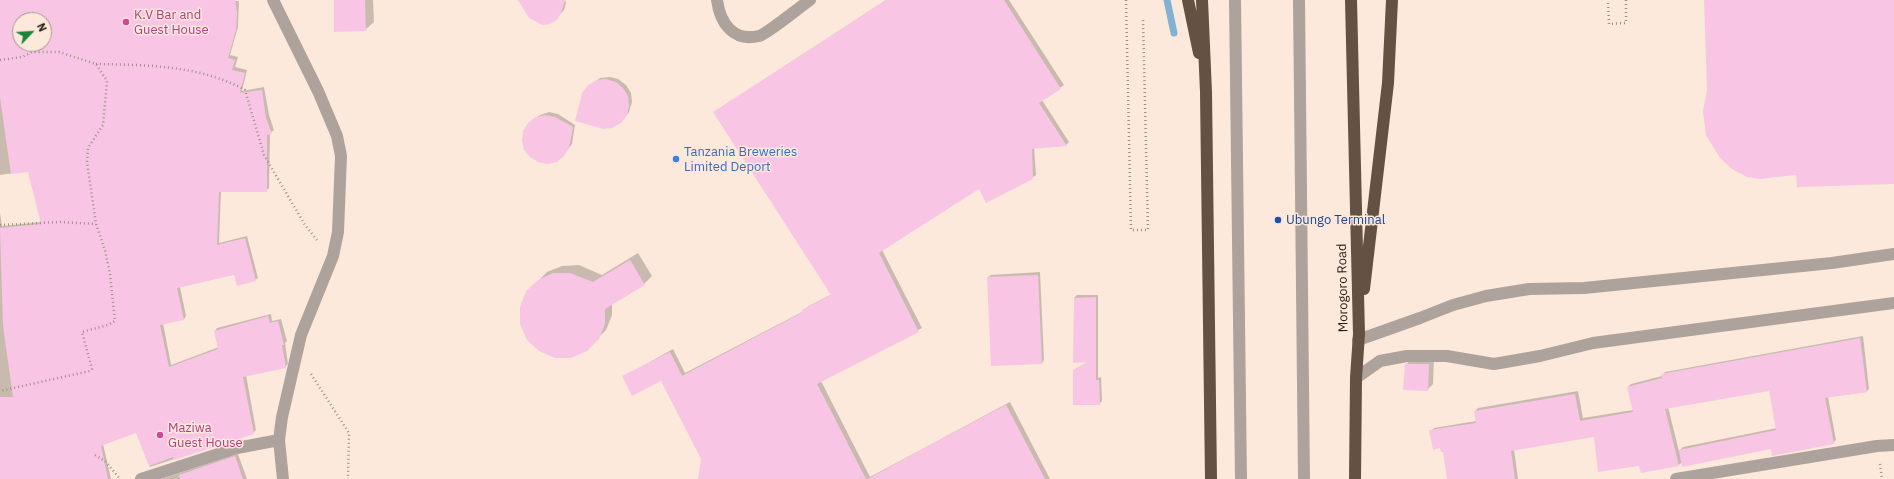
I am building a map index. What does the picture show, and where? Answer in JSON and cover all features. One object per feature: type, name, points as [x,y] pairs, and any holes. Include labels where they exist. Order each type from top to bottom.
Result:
[{"type":"highway","points":[[1188,0],[1206,92]]},
{"type":"highway","points":[[1202,0],[1206,92],[1211,479]]},
{"type":"highway","name":"Morogoro Road","points":[[1351,0],[1358,337],[1355,479]]},
{"type":"highway","points":[[1358,337],[1388,83],[1392,0]]},
{"type":"street","points":[[273,0],[318,91],[337,136],[341,156],[338,232],[333,256],[301,335],[282,417],[279,440],[283,479]]},
{"type":"street","points":[[717,0],[719,12],[725,24],[732,33],[760,36],[810,0]]},
{"type":"street","points":[[1234,0],[1241,479]]},
{"type":"street","points":[[1299,0],[1304,479]]},
{"type":"street","points":[[1358,337],[1420,318],[1453,305],[1486,296],[1528,289],[1584,288],[1832,263],[1894,254]]},
{"type":"street","points":[[1356,378],[1380,361],[1407,356],[1447,356],[1494,364],[1540,356],[1593,343],[1894,303]]},
{"type":"street","points":[[141,479],[237,448],[279,440]]},
{"type":"street","points":[[1676,479],[1877,446],[1894,445]]},
{"type":"path","points":[[1126,0],[1131,230],[1148,230],[1143,19]]},
{"type":"path","points":[[1608,3],[1609,24],[1626,23],[1626,0]]},
{"type":"path","points":[[0,60],[22,57],[32,52],[58,52],[96,64],[140,65],[203,73],[231,82],[245,90],[264,155],[312,236],[333,256]]},
{"type":"path","points":[[0,391],[88,372],[92,369],[82,332],[108,325],[115,321],[106,250],[96,224],[87,162],[88,148],[103,125],[106,81],[96,64]]},
{"type":"path","points":[[0,225],[60,222],[96,224]]},
{"type":"path","points":[[298,351],[306,368],[349,433],[348,479]]},
{"type":"path","points":[[95,455],[105,461],[120,479]]},
{"type":"building","points":[[0,0],[235,0],[237,13],[236,30],[228,58],[235,60],[232,70],[245,73],[240,93],[262,90],[266,118],[272,134],[267,135],[267,192],[219,192],[217,245],[245,238],[256,281],[237,286],[234,275],[177,288],[184,320],[160,325],[169,367],[218,349],[214,331],[268,316],[270,323],[278,321],[284,345],[282,345],[286,368],[243,377],[254,434],[174,460],[173,457],[149,466],[136,433],[101,446],[108,479],[0,479],[0,397],[13,397],[3,325],[0,228],[41,224],[28,172],[11,174],[0,97]]},
{"type":"building","points":[[334,0],[365,0],[366,31],[334,32]]},
{"type":"building","points":[[518,0],[565,0],[557,20],[550,24],[542,25],[529,18]]},
{"type":"building","points":[[886,0],[1004,0],[1061,89],[1039,103],[1067,146],[1032,149],[1033,179],[986,203],[979,189],[879,253],[919,332],[817,384],[866,479],[698,479],[701,459],[661,381],[632,396],[622,376],[670,352],[682,376],[803,312],[802,310],[831,295],[713,112]]},
{"type":"building","points":[[1704,0],[1894,0],[1894,184],[1797,187],[1796,175],[1760,179],[1747,177],[1732,169],[1720,158],[1706,135],[1703,111],[1707,91]]},
{"type":"building","points":[[606,79],[616,82],[623,88],[628,96],[629,106],[627,115],[621,123],[612,128],[603,129],[575,121],[582,93],[588,85],[597,80]]},
{"type":"building","points":[[545,115],[555,117],[573,127],[569,148],[564,156],[557,162],[547,164],[538,162],[530,157],[524,150],[522,140],[523,131],[528,123],[536,117]]},
{"type":"building","points":[[630,260],[645,285],[605,309],[605,324],[599,339],[587,351],[571,358],[555,358],[539,351],[527,340],[520,324],[520,307],[526,291],[538,280],[553,273],[570,273],[593,282]]},
{"type":"building","points":[[1038,275],[1042,364],[991,366],[987,277]]},
{"type":"building","points":[[1096,297],[1096,380],[1099,380],[1100,405],[1073,405],[1073,370],[1088,362],[1073,363],[1074,298]]},
{"type":"building","points":[[1860,338],[1867,392],[1825,398],[1834,444],[1772,456],[1771,449],[1682,467],[1679,450],[1776,430],[1769,391],[1665,409],[1679,466],[1641,473],[1639,466],[1598,472],[1594,437],[1511,451],[1515,479],[1447,479],[1443,452],[1441,452],[1440,448],[1433,450],[1429,430],[1476,423],[1474,411],[1575,394],[1580,421],[1633,412],[1627,387],[1662,378],[1661,374]]},
{"type":"building","points":[[1405,364],[1429,364],[1428,391],[1403,390]]},
{"type":"building","points":[[1006,405],[1045,479],[868,479],[924,448]]},
{"type":"building","points":[[235,456],[243,479],[180,479],[179,475]]},
{"type":"waterway","points":[[1167,0],[1174,33]]},
{"type":"place","name":"K.V Bar and Guest House","points":[[126,22]]},
{"type":"place","name":"Tanzania Breweries Limited Deport","points":[[676,159]]},
{"type":"place","name":"Ubungo Terminal","points":[[1278,220]]},
{"type":"place","name":"Maziwa Guest House","points":[[160,435]]}]
